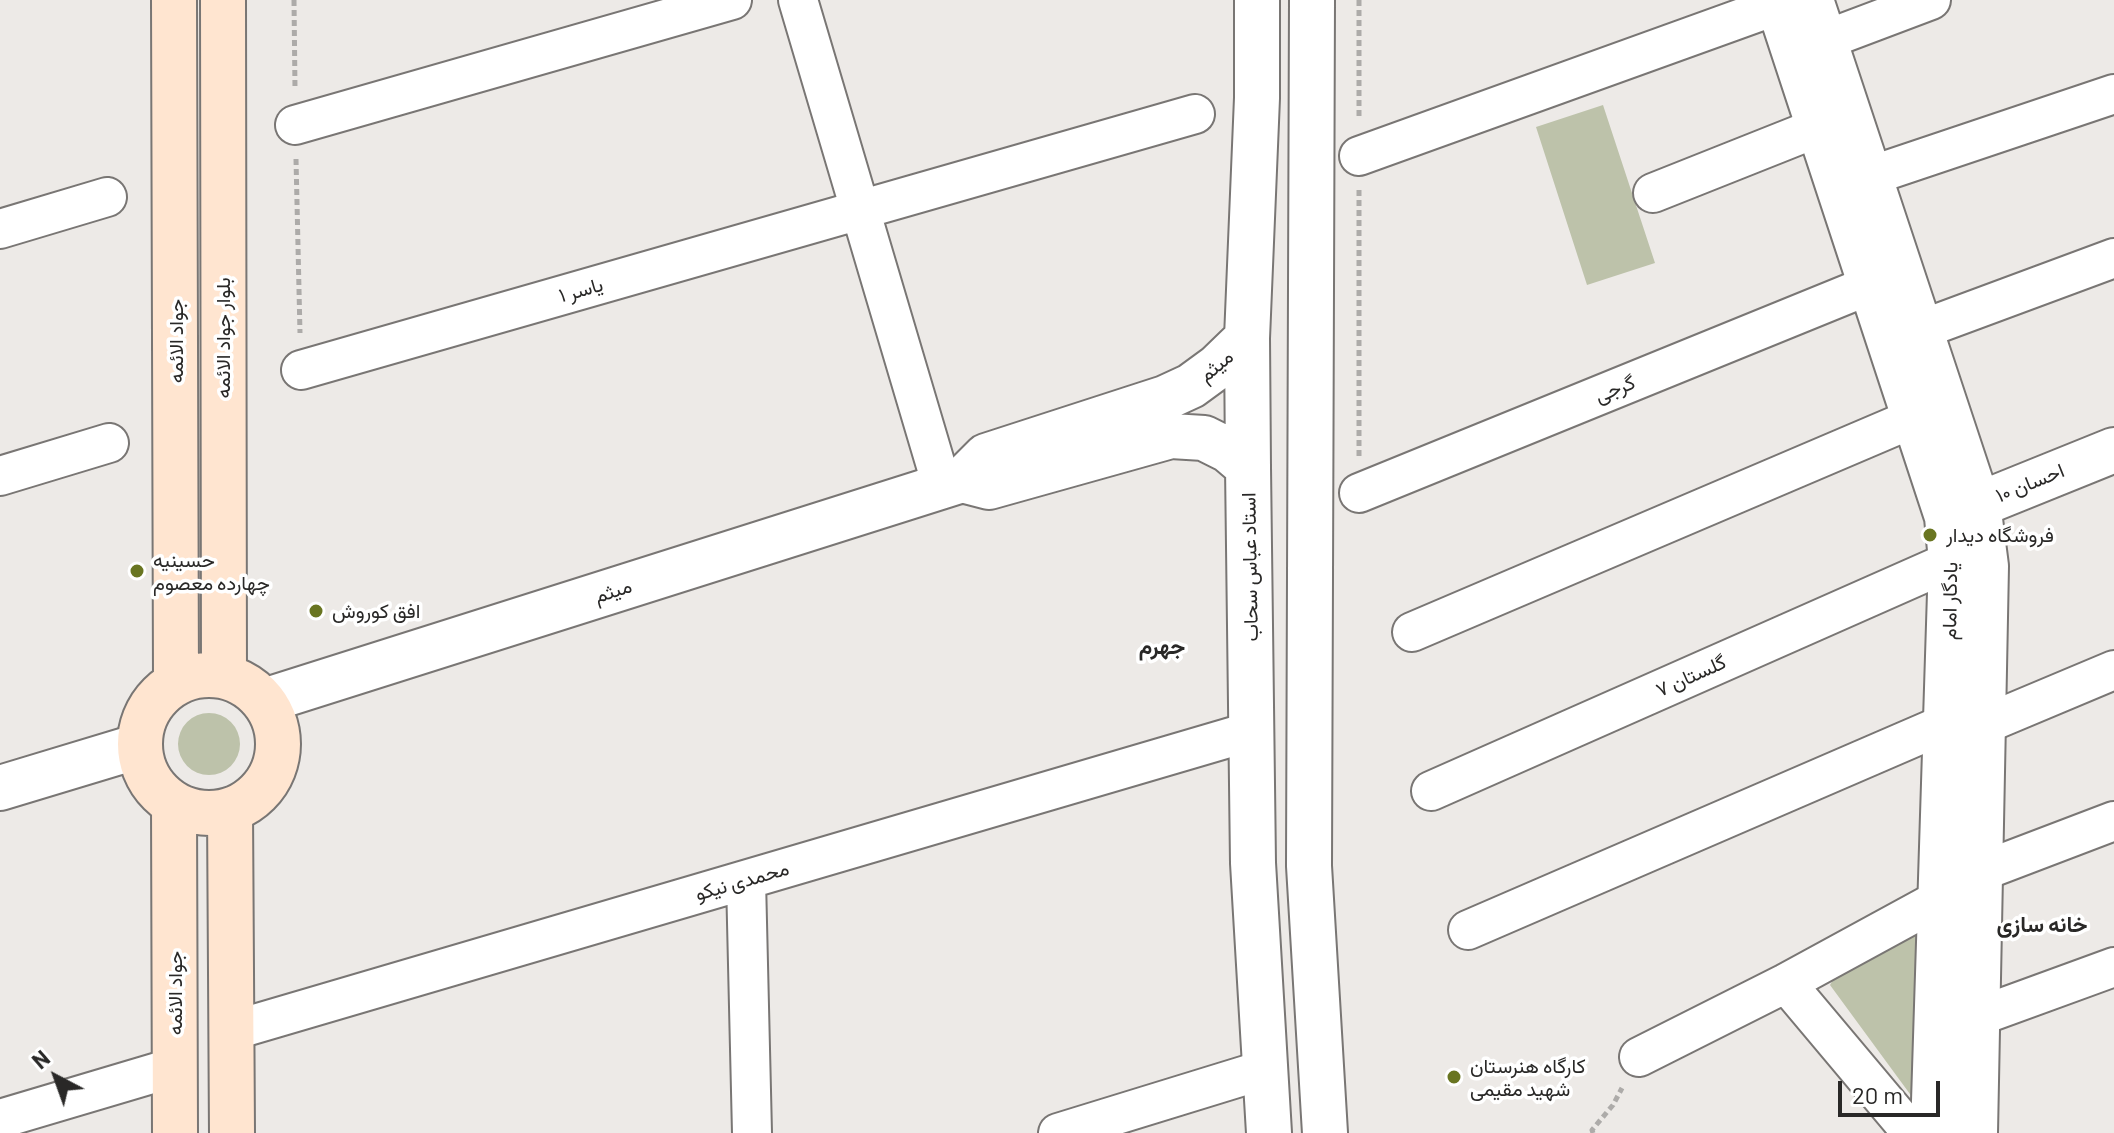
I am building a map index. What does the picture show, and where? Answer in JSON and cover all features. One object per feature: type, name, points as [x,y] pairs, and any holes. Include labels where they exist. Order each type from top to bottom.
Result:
[{"type":"main road","name":"جواد الائمه","points":[[174,0],[176,682]]},
{"type":"main road","name":"بلوار جواد الائمه","points":[[223,0],[224,676]]},
{"type":"main road","points":[[191,676],[224,676],[247,685],[264,701],[274,718],[278,755],[262,789],[248,801],[230,810],[201,813],[174,804],[152,786],[141,760],[139,746],[145,716],[163,691],[191,676]]},
{"type":"main road","name":"جواد الائمه","points":[[174,804],[175,1133]]},
{"type":"main road","points":[[230,810],[232,1133]]},
{"type":"street","points":[[295,125],[732,0]]},
{"type":"street","points":[[798,0],[861,210],[952,483]]},
{"type":"street","name":"استاد عباس سحاب","points":[[1257,0],[1257,98],[1247,338],[1248,467],[1253,863],[1269,1133]]},
{"type":"street","points":[[1312,0],[1309,866],[1325,1133]]},
{"type":"street","points":[[1359,156],[1798,11],[1931,0]]},
{"type":"street","name":"یادگار امام","points":[[1798,11],[1819,127],[1914,418],[1962,510],[1986,566],[1942,898],[1933,1133]]},
{"type":"street","name":"یادگار امام","points":[[1798,11],[1870,176],[1920,330],[1962,510],[1951,561],[1980,872],[1975,1133]]},
{"type":"street","points":[[1870,176],[2114,94]]},
{"type":"street","name":"یاسر ۱","points":[[301,370],[1195,114]]},
{"type":"street","points":[[1653,193],[1819,127]]},
{"type":"street","points":[[0,229],[107,197]]},
{"type":"street","points":[[1920,330],[2114,258]]},
{"type":"street","name":"گرجی","points":[[1359,493],[1870,285]]},
{"type":"street","name":"میثم","points":[[264,701],[952,483],[986,456],[1165,398],[1191,386],[1217,367],[1247,338]]},
{"type":"street","points":[[1412,632],[1914,418]]},
{"type":"street","name":"میثم","points":[[952,483],[989,487],[1171,436],[1204,438],[1228,450],[1248,467]]},
{"type":"street","points":[[0,476],[109,443]]},
{"type":"street","name":"احسان ۱۰","points":[[1962,510],[2114,450]]},
{"type":"street","name":"گلستان ۷","points":[[1431,791],[1951,561]]},
{"type":"street","points":[[1468,930],[1965,724],[2114,670]]},
{"type":"street","name":"محمدی نیکو","points":[[231,1031],[1252,731]]},
{"type":"street","points":[[0,788],[139,746]]},
{"type":"street","points":[[1980,872],[2114,821]]},
{"type":"street","points":[[1253,863],[1309,866]]},
{"type":"street","points":[[746,880],[752,1133]]},
{"type":"street","points":[[1639,1057],[1786,983],[1942,898]]},
{"type":"street","points":[[1977,1017],[2114,967]]},
{"type":"street","points":[[1786,983],[1912,1133]]},
{"type":"street","points":[[0,1119],[175,1067]]},
{"type":"street","points":[[1058,1133],[1266,1069]]},
{"type":"path","points":[[294,0],[301,370]]},
{"type":"path","points":[[1359,0],[1359,493]]},
{"type":"path","points":[[1593,1133],[1592,1130],[1613,1105],[1639,1057]]},
{"type":"green space","points":[[1603,105],[1655,263],[1587,285],[1536,127]]},
{"type":"green space","points":[[209,713],[231,722],[240,744],[231,766],[209,775],[187,766],[178,744],[187,722]]},
{"type":"green space","points":[[1924,925],[1918,1105],[1830,985],[1838,971]]},
{"type":"place","name":"فروشگاه دیدار","points":[[1930,535]]},
{"type":"place","name":"حسینیه چهارده معصوم","points":[[137,571]]},
{"type":"place","name":"افق کوروش","points":[[316,611]]},
{"type":"place","name":"کارگاه هنرستان شهید مقیمی","points":[[1454,1077]]},
{"type":"district","name":"جهرم","points":[[1162,647]]},
{"type":"district","name":"خانه سازی","points":[[2042,925]]}]
